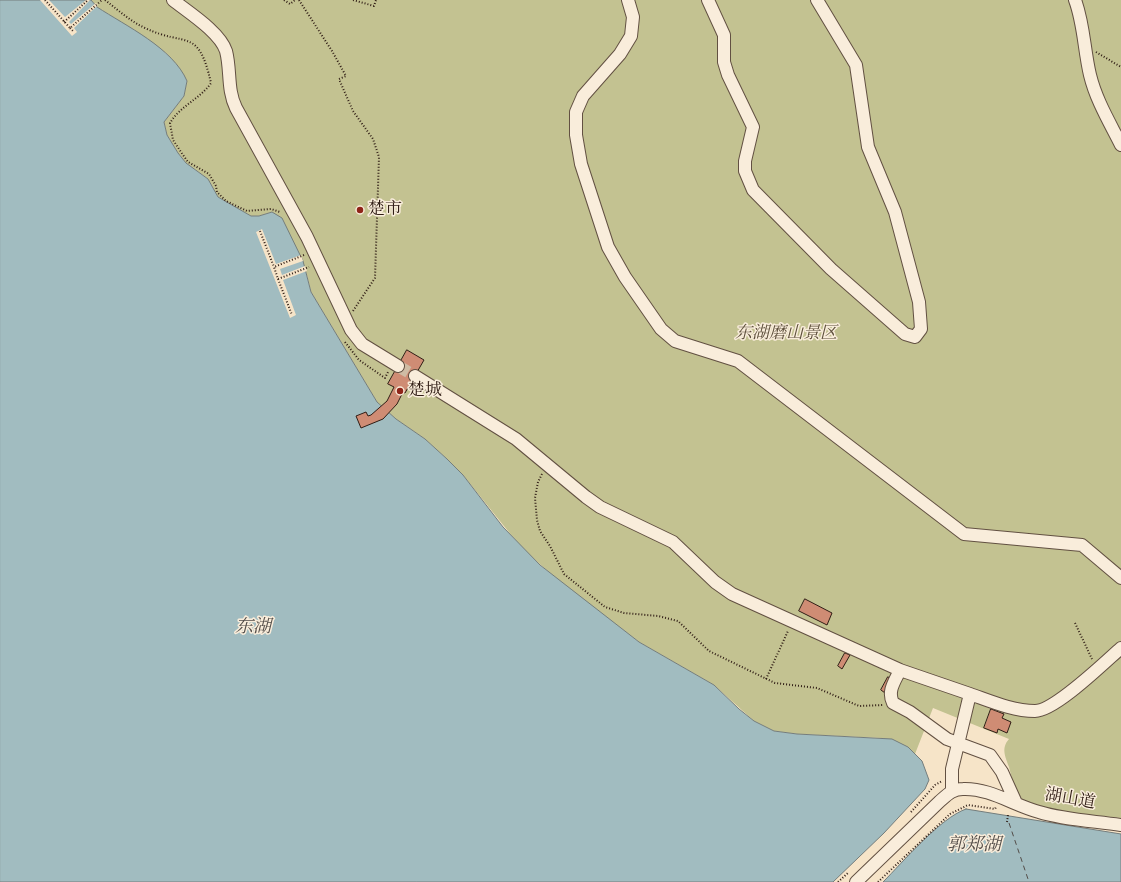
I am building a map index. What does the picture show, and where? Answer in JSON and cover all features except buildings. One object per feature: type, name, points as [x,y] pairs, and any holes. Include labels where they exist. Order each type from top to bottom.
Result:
[{"type":"street","points":[[628,0],[633,18],[631,36],[620,54],[583,96],[576,112],[576,135],[581,164],[608,247],[625,277],[661,329],[675,340],[738,360],[964,534],[1082,545],[1121,578]]},
{"type":"street","points":[[708,0],[724,35],[724,62],[728,75],[753,127],[745,161],[745,171],[753,190],[831,269],[905,334],[915,337],[921,329],[919,302],[895,212],[868,147],[856,65],[817,0]]},
{"type":"street","points":[[1075,0],[1084,30],[1093,84],[1121,145]]},
{"type":"street","points":[[175,2],[207,27],[221,41],[226,50],[231,99],[307,237],[346,322],[362,344],[395,365]]},
{"type":"street","points":[[415,376],[516,439],[600,507],[673,542],[722,588],[900,670],[1010,707],[1036,711],[1052,705],[1121,648]]},
{"type":"street","points":[[900,670],[891,690],[890,697],[893,703],[910,712],[938,733],[957,744],[986,753],[993,758],[1006,780],[1016,803]]},
{"type":"street","points":[[856,882],[952,790],[951,776],[957,744],[970,694]]},
{"type":"street","name":"湖山道","points":[[952,790],[968,789],[999,796],[1043,814],[1121,825]]},
{"type":"path","points":[[45,0],[74,32]]},
{"type":"path","points":[[64,22],[88,0]]},
{"type":"path","points":[[70,28],[104,0],[137,24],[147,29],[194,43],[205,59],[212,83],[200,96],[175,115],[171,120],[170,130],[174,140],[188,162],[208,174],[216,186],[217,192],[226,201],[247,211],[271,208],[285,215]]},
{"type":"path","points":[[284,0],[290,4],[295,0]]},
{"type":"path","points":[[299,0],[332,51],[346,76],[339,79],[352,111],[373,139],[379,157],[375,278],[346,322]]},
{"type":"path","points":[[353,0],[374,6],[376,0]]},
{"type":"path","points":[[1086,46],[1121,67]]},
{"type":"path","points":[[260,231],[292,315]]},
{"type":"path","points":[[302,248],[312,272]]},
{"type":"path","points":[[274,267],[304,255]]},
{"type":"path","points":[[278,279],[310,266]]},
{"type":"path","points":[[342,337],[359,360],[385,378],[395,365]]},
{"type":"path","points":[[548,466],[539,479],[536,490],[537,520],[540,531],[550,546],[564,574],[605,607],[624,612],[658,616],[678,621],[709,651],[766,679],[783,685],[817,688],[859,706],[893,703]]},
{"type":"path","points":[[766,679],[793,621]]},
{"type":"path","points":[[1075,623],[1097,669]]},
{"type":"path","points":[[907,817],[935,785],[951,776]]},
{"type":"path","points":[[878,882],[950,814],[968,805],[995,809],[999,796]]},
{"type":"path","points":[[1007,822],[1008,815]]},
{"type":"path","points":[[838,882],[850,871]]},
{"type":"green space","name":"东湖磨山景区","points":[[91,0],[1121,0],[1121,818],[1067,812],[1037,806],[1019,799],[1005,756],[1004,749],[1009,739],[933,708],[915,754],[908,747],[881,738],[797,734],[774,731],[754,721],[714,685],[639,642],[564,586],[520,546],[463,475],[447,459],[425,439],[396,419],[377,402],[311,292],[301,258],[272,212],[259,216],[251,216],[218,197],[208,179],[186,163],[167,135],[164,122],[184,96],[187,81],[167,54],[97,7]]},
{"type":"water","name":"东湖","points":[[0,0],[91,0],[97,7],[135,30],[171,58],[187,81],[184,96],[164,122],[167,135],[178,153],[186,163],[208,179],[218,197],[251,216],[259,216],[272,212],[282,218],[303,261],[311,292],[377,402],[396,419],[425,439],[463,475],[503,527],[540,565],[639,642],[714,685],[754,721],[774,731],[797,734],[892,739],[908,747],[922,761],[929,780],[925,789],[884,833],[833,882],[0,882]]},
{"type":"water","name":"郭郑湖","points":[[966,809],[1121,834],[1121,882],[883,882],[911,852],[945,821]]},
{"type":"pier","points":[[40,0],[49,0],[65,17],[86,0],[90,0],[69,22],[71,24],[96,3],[98,5],[74,28],[77,32],[72,36]]},
{"type":"pier","points":[[262,229],[276,264],[301,255],[303,261],[280,269],[282,275],[305,266],[307,271],[283,280],[296,315],[290,318],[256,232]]},
{"type":"ferry route","points":[[1009,823],[1029,882]]},
{"type":"tunnel","points":[[398,366],[415,376]]},
{"type":"place","name":"楚市","points":[[360,210]]},
{"type":"place","name":"楚城","points":[[400,391]]}]
